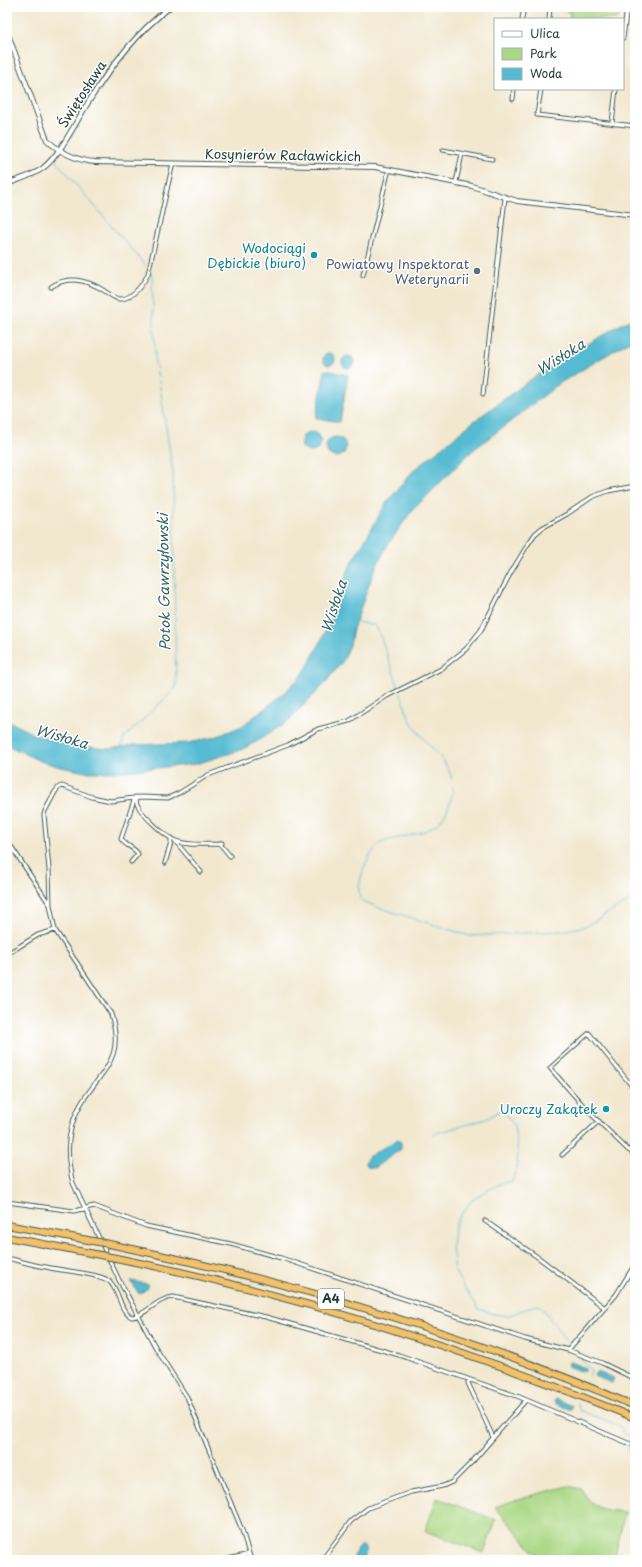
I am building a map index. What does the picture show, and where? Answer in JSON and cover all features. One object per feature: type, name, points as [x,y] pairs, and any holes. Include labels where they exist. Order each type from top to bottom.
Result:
[{"type":"highway","name":"A4","points":[[7,1225],[109,1244],[223,1269],[334,1300],[466,1342],[550,1372],[635,1406]]},
{"type":"highway","name":"A4","points":[[7,1237],[116,1258],[219,1281],[323,1308],[437,1344],[635,1418]]},
{"type":"street","name":"Świętosława","points":[[7,184],[39,171],[51,161],[111,67],[140,33],[170,7]]},
{"type":"street","points":[[522,18],[524,7]]},
{"type":"street","points":[[549,18],[550,7]]},
{"type":"street","points":[[624,30],[627,7]]},
{"type":"street","name":"Kosynierów Racławickich","points":[[7,32],[46,138],[60,149],[76,158],[88,162],[367,166],[456,182],[517,201],[635,215]]},
{"type":"street","points":[[513,99],[514,90]]},
{"type":"street","points":[[541,90],[537,115],[635,126]]},
{"type":"street","points":[[612,123],[616,90]]},
{"type":"street","points":[[443,150],[492,159]]},
{"type":"street","points":[[456,182],[462,154]]},
{"type":"street","points":[[51,287],[58,282],[79,280],[90,283],[112,296],[121,299],[134,293],[148,274],[172,163]]},
{"type":"street","points":[[363,275],[390,169]]},
{"type":"street","points":[[483,394],[505,198]]},
{"type":"street","points":[[253,1560],[249,1554],[242,1530],[187,1397],[157,1350],[119,1280],[73,1184],[69,1171],[68,1138],[74,1119],[84,1099],[112,1059],[116,1044],[115,1028],[111,1014],[55,930],[50,905],[44,815],[45,811],[58,788],[62,786],[92,797],[110,801],[136,797],[162,798],[173,796],[208,775],[288,745],[318,730],[349,721],[387,696],[441,669],[463,653],[475,638],[510,574],[535,534],[546,525],[567,514],[592,497],[635,486]]},
{"type":"street","points":[[136,797],[139,808],[159,829],[175,841],[201,872]]},
{"type":"street","points":[[131,862],[138,854],[135,850],[123,843],[121,839],[136,797]]},
{"type":"street","points":[[165,863],[172,843],[171,838]]},
{"type":"street","points":[[7,840],[50,905]]},
{"type":"street","points":[[175,841],[221,844],[230,856]]},
{"type":"street","points":[[7,954],[38,935],[55,930]]},
{"type":"street","points":[[635,1090],[589,1033],[550,1068],[598,1121],[635,1155]]},
{"type":"street","points":[[562,1155],[598,1121]]},
{"type":"street","points":[[7,1202],[74,1211],[94,1206],[146,1226],[231,1244],[282,1258],[525,1339],[568,1350],[602,1363],[635,1379]]},
{"type":"street","points":[[485,1221],[539,1258],[605,1308]]},
{"type":"street","points":[[7,1258],[94,1276],[106,1280],[113,1285],[129,1316],[132,1317],[139,1316],[163,1299],[173,1297],[266,1317],[399,1355],[468,1379],[526,1400],[635,1446]]},
{"type":"street","points":[[568,1350],[605,1308],[622,1286],[635,1264]]},
{"type":"street","points":[[468,1379],[468,1383],[493,1437]]},
{"type":"street","points":[[322,1560],[351,1521],[368,1508],[411,1492],[443,1486],[452,1482],[473,1461],[526,1400]]},
{"type":"street","points":[[224,1560],[249,1554]]},
{"type":"green space","points":[[565,7],[624,7],[623,14],[619,14],[618,18],[570,18],[570,12],[565,11]]},
{"type":"green space","points":[[568,1486],[581,1489],[599,1508],[625,1512],[614,1560],[563,1560],[558,1553],[547,1560],[541,1560],[495,1507]]},
{"type":"green space","points":[[437,1498],[496,1520],[484,1553],[425,1531]]},
{"type":"water","points":[[635,317],[635,338],[560,383],[472,451],[411,512],[387,546],[374,571],[353,629],[350,645],[343,661],[320,689],[288,721],[263,738],[241,750],[196,764],[115,772],[85,772],[61,767],[40,761],[7,745],[7,720],[33,734],[79,746],[109,749],[133,745],[188,743],[215,737],[242,726],[282,695],[303,674],[319,645],[336,608],[342,585],[351,564],[387,502],[414,470],[473,422],[530,380],[616,327]]},
{"type":"water","points":[[327,353],[331,353],[335,359],[331,365],[327,365],[323,361],[323,357]]},
{"type":"water","points":[[346,356],[350,356],[354,362],[350,368],[346,368],[342,364],[342,360]]},
{"type":"water","points":[[325,370],[348,375],[340,422],[316,418]]},
{"type":"water","points":[[307,432],[315,432],[321,438],[321,446],[315,452],[307,452],[301,446],[301,438]]},
{"type":"water","points":[[332,437],[340,437],[346,443],[346,451],[340,457],[332,457],[326,451],[326,443]]},
{"type":"water","points":[[398,1139],[401,1143],[401,1149],[374,1168],[368,1167],[365,1162],[368,1157]]},
{"type":"water","points":[[131,1281],[148,1284],[148,1288],[139,1294]]},
{"type":"water","points":[[569,1362],[586,1368],[584,1372],[567,1366]]},
{"type":"water","points":[[596,1372],[614,1378],[612,1383],[594,1376]]},
{"type":"water","points":[[555,1399],[572,1406],[571,1410],[554,1403]]},
{"type":"water","points":[[362,1545],[366,1550],[364,1560],[353,1560],[357,1548]]},
{"type":"waterway","name":"Potok Gawrzyłowski","points":[[165,15],[175,7]]},
{"type":"waterway","name":"Potok Gawrzyłowski","points":[[122,60],[147,31],[158,21]]},
{"type":"waterway","points":[[7,46],[11,55]]},
{"type":"waterway","name":"Potok Gawrzyłowski","points":[[98,93],[118,64]]},
{"type":"waterway","name":"Potok Gawrzyłowski","points":[[68,142],[88,110]]},
{"type":"waterway","name":"Potok Gawrzyłowski","points":[[57,159],[56,161],[146,266]]},
{"type":"waterway","name":"Potok Gawrzyłowski","points":[[151,273],[153,307]]},
{"type":"waterway","name":"Potok Gawrzyłowski","points":[[153,310],[154,326]]},
{"type":"waterway","name":"Potok Gawrzyłowski","points":[[154,329],[155,346]]},
{"type":"waterway","name":"Potok Gawrzyłowski","points":[[155,349],[155,363],[158,377]]},
{"type":"waterway","name":"Potok Gawrzyłowski","points":[[121,748],[124,738],[176,688],[173,473],[159,381]]},
{"type":"waterway","points":[[356,622],[374,625],[378,630],[399,688]]},
{"type":"waterway","points":[[400,692],[413,725],[446,765],[452,779]]},
{"type":"waterway","points":[[453,787],[445,815],[434,826],[417,833],[383,842],[372,852],[361,877],[359,886],[361,900],[377,907],[470,936],[563,931],[586,926],[635,898]]},
{"type":"waterway","points":[[433,1134],[486,1119],[501,1110]]},
{"type":"waterway","points":[[506,1114],[514,1125],[518,1153],[516,1170],[512,1181],[502,1183],[487,1190],[471,1201],[457,1221],[452,1246],[455,1272],[479,1309],[493,1314],[507,1316],[536,1305],[541,1306],[569,1345]]},
{"type":"waterway","points":[[581,1358],[591,1370],[589,1378]]},
{"type":"waterway","points":[[578,1404],[579,1410],[620,1426],[623,1433],[630,1436],[630,1441]]},
{"type":"waterway","points":[[628,1447],[629,1454],[635,1461]]},
{"type":"place","name":"Wodociągi Dębickie (biuro)","points":[[314,255]]},
{"type":"place","name":"Powiatowy Inspektorat Weterynarii","points":[[477,271]]},
{"type":"place","name":"Uroczy Zakątek","points":[[606,1109]]},
{"type":"water label","name":"Wisłoka","points":[[561,357]]},
{"type":"water label","name":"Wisłoka","points":[[334,606]]},
{"type":"water label","name":"Wisłoka","points":[[62,737]]}]
